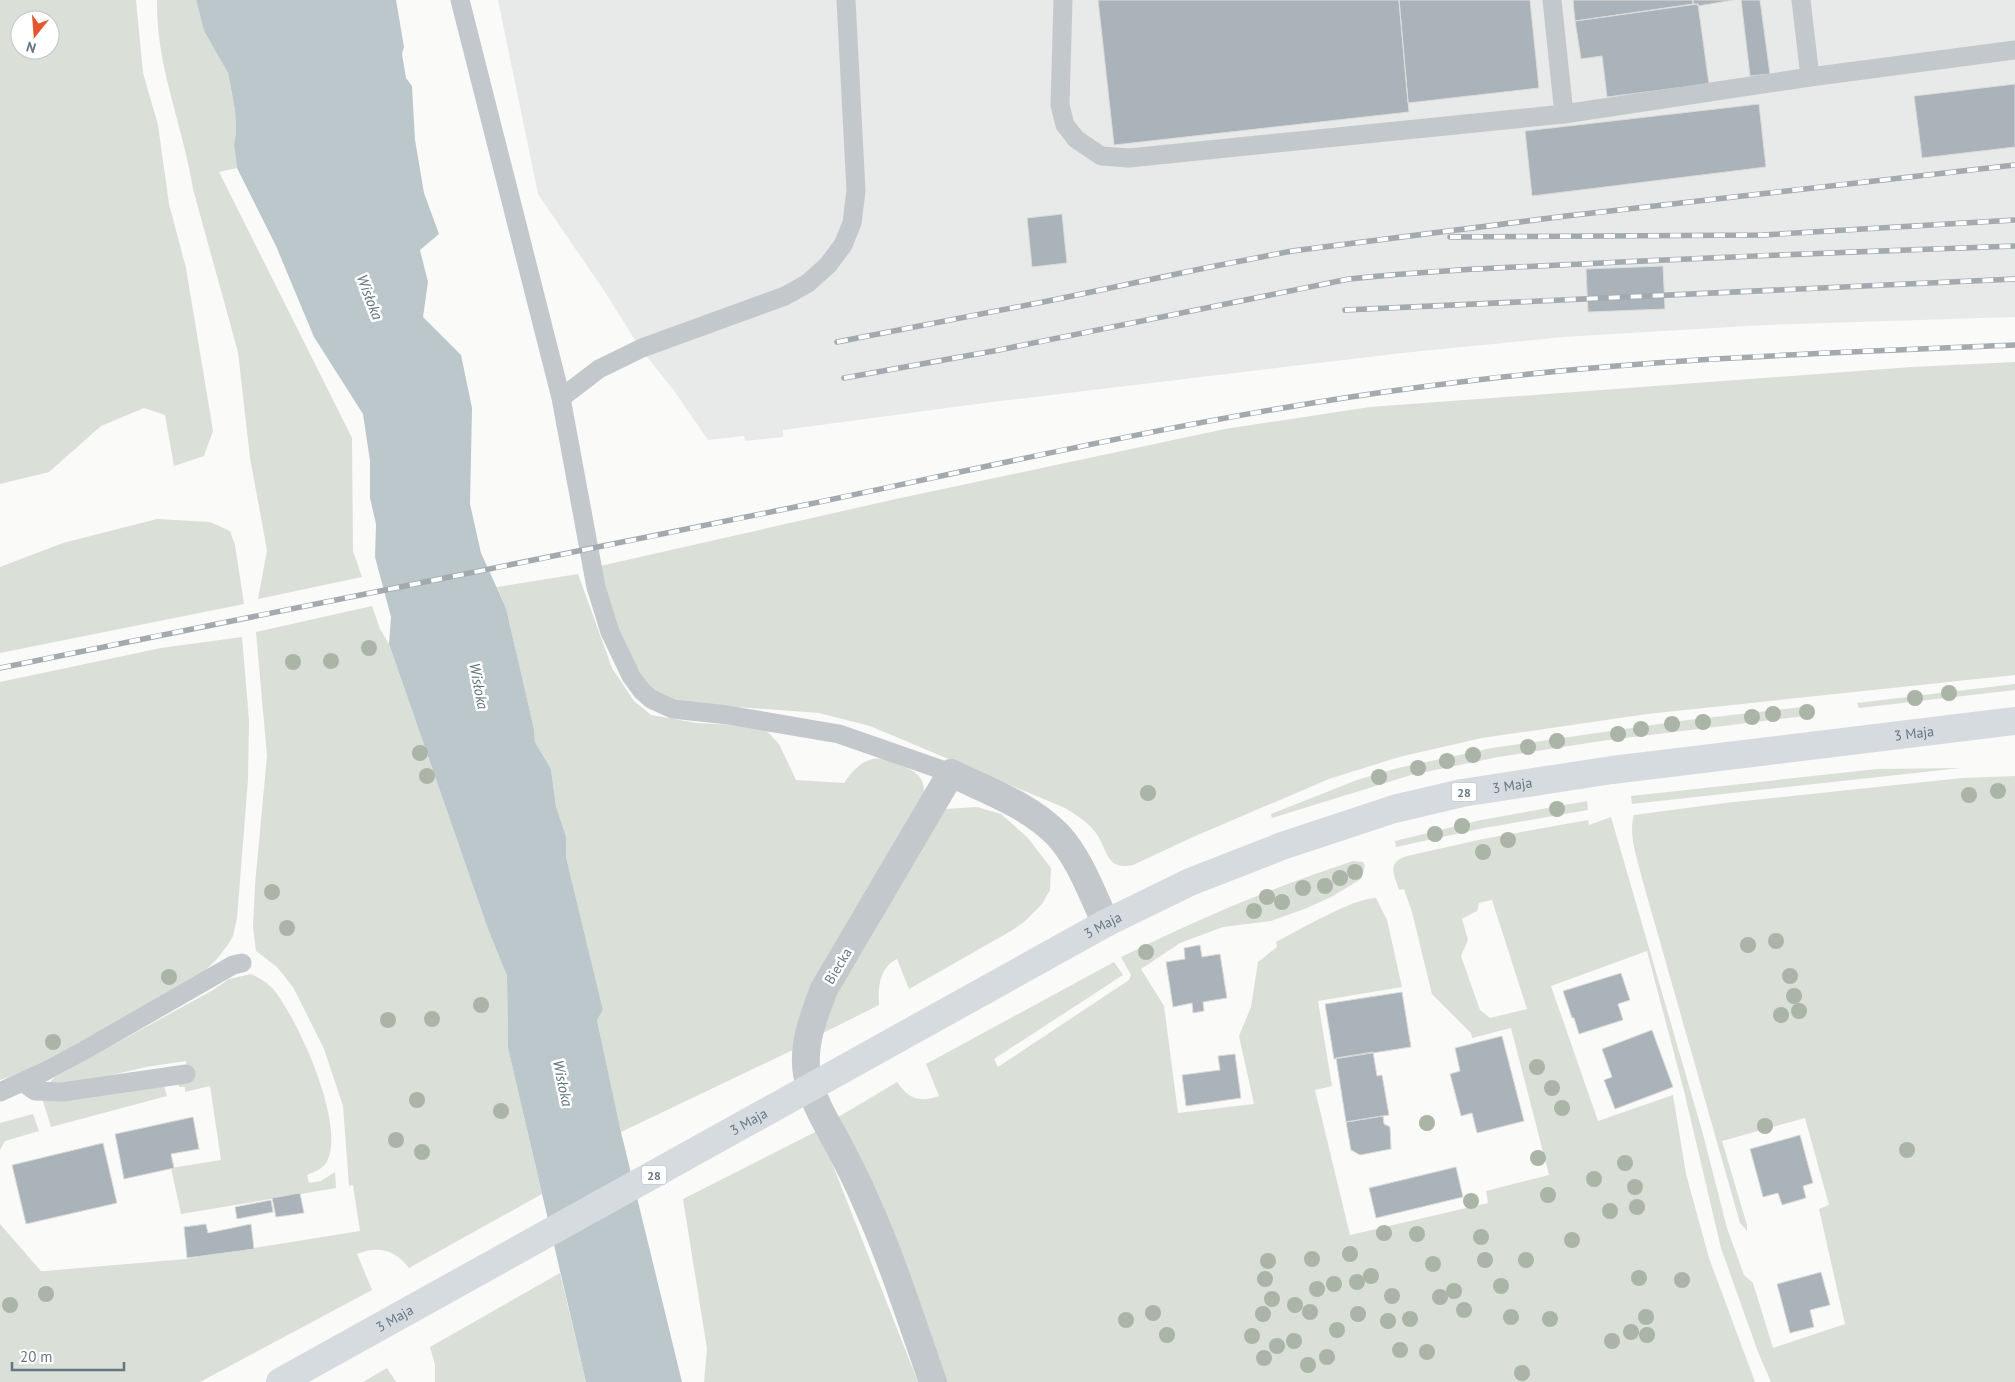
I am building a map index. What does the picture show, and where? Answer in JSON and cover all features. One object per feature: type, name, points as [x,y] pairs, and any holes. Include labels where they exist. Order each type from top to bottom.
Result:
[{"type":"main road","name":"3 Maja","points":[[280,1382],[1106,923],[1190,882],[1282,846],[1394,809],[1462,793],[1612,770],[2015,721]]},
{"type":"street","points":[[951,773],[1012,802],[1044,823],[1059,836],[1082,871],[1106,923]]},
{"type":"street","name":"Biecka","points":[[933,1382],[879,1232],[849,1165],[817,1104],[807,1072],[807,1042],[816,1009],[824,989],[951,773]]},
{"type":"lane","points":[[460,0],[561,398],[596,587],[620,656],[642,691],[661,705],[673,709],[728,715],[839,734],[951,773]]},
{"type":"lane","points":[[561,398],[599,369],[642,348],[786,296],[808,283],[828,265],[843,245],[852,223],[856,191],[846,0]]},
{"type":"lane","points":[[1063,0],[1060,105],[1065,125],[1076,139],[1101,156],[1129,158],[1564,114],[1810,77],[2015,50]]},
{"type":"lane","points":[[1552,0],[1564,114]]},
{"type":"lane","points":[[1801,0],[1810,77]]},
{"type":"lane","points":[[0,1092],[26,1081],[94,1045],[233,965],[242,963]]},
{"type":"lane","points":[[26,1081],[28,1086],[35,1090],[62,1092],[186,1074]]},
{"type":"shaded area","points":[[0,0],[136,0],[143,73],[158,125],[169,204],[186,268],[213,431],[204,456],[174,466],[165,415],[144,408],[101,426],[49,472],[0,484]]},
{"type":"shaded area","points":[[157,0],[196,0],[204,31],[228,73],[235,110],[236,132],[234,145],[237,168],[219,172],[352,438],[353,551],[362,577],[258,599],[267,550],[250,458],[238,352],[193,189],[189,165],[165,73],[158,25]]},
{"type":"shaded area","points":[[498,0],[2015,0],[2015,317],[1765,325],[1563,337],[1402,353],[984,403],[783,430],[783,437],[745,441],[744,436],[708,440],[675,392],[640,348],[605,292],[538,194]]},
{"type":"shaded area","points":[[2015,362],[2015,675],[1647,714],[1482,738],[1399,757],[1329,779],[1193,837],[1133,865],[1124,866],[1113,862],[1093,829],[1065,808],[870,726],[819,713],[683,703],[657,694],[637,668],[619,632],[607,599],[600,566],[896,499],[1225,429],[1370,407],[1912,367]]},
{"type":"shaded area","points":[[157,519],[210,522],[230,531],[235,545],[244,604],[0,653],[0,567],[63,543]]},
{"type":"shaded area","points":[[578,574],[612,668],[634,701],[651,715],[697,723],[752,726],[768,732],[779,744],[796,780],[844,783],[856,768],[869,760],[876,758],[892,761],[913,771],[921,779],[926,802],[799,1047],[621,1132],[597,1020],[603,1010],[566,857],[565,837],[556,807],[551,769],[535,742],[534,729],[506,608],[497,587]]},
{"type":"shaded area","points":[[372,606],[380,629],[389,644],[488,929],[507,976],[508,1048],[542,1194],[409,1268],[398,1257],[386,1251],[372,1250],[357,1254],[372,1290],[200,1382],[0,1382],[0,1224],[41,1271],[186,1259],[360,1231],[353,1185],[349,1186],[343,1106],[324,1049],[293,987],[277,967],[256,951],[253,927],[255,885],[267,756],[256,632]]},
{"type":"shaded area","points":[[242,637],[249,720],[248,780],[237,918],[233,936],[217,959],[201,975],[176,991],[25,1072],[0,1080],[0,682],[161,648]]},
{"type":"shaded area","points":[[2015,684],[2015,690],[1859,708],[1857,703]]},
{"type":"shaded area","points":[[1811,706],[1813,715],[1601,741],[1498,757],[1411,775],[1272,818],[1271,814],[1357,780],[1398,768],[1492,748],[1680,721]]},
{"type":"shaded area","points":[[1961,768],[1632,804],[1631,796],[1877,769]]},
{"type":"shaded area","points":[[2015,776],[2015,1382],[1771,1382],[1758,1352],[1721,1248],[1684,1091],[1647,951],[1551,986],[1598,1121],[1673,1095],[1686,1174],[1709,1258],[1755,1382],[941,1382],[835,1119],[897,1082],[910,1096],[915,1098],[926,1099],[939,1096],[926,1064],[1114,962],[1123,975],[994,1059],[998,1067],[1129,980],[1131,975],[1121,957],[1264,893],[1353,861],[1363,862],[1365,866],[1361,879],[1333,896],[1271,921],[1223,927],[1180,943],[1141,969],[1164,1006],[1178,1113],[1254,1104],[1239,1036],[1251,1007],[1258,962],[1277,947],[1276,942],[1341,909],[1367,899],[1376,898],[1387,920],[1402,987],[1318,1001],[1332,1086],[1315,1090],[1350,1235],[1488,1203],[1486,1191],[1549,1175],[1511,1028],[1472,1038],[1471,1033],[1432,994],[1412,912],[1404,889],[1399,890],[1393,869],[1394,865],[1400,859],[1407,856],[1483,839],[1588,820],[1589,825],[1611,817],[1703,1134],[1727,1228],[1744,1275],[1753,1283],[1773,1348],[1845,1324],[1819,1209],[1829,1205],[1805,1118],[1722,1141],[1747,1225],[1747,1231],[1740,1223],[1641,875],[1634,845],[1632,822],[1634,815],[1725,803],[1962,778]],"holes":[[[1492,900],[1527,1009],[1490,1018],[1480,1010],[1461,956],[1468,940],[1462,919],[1477,911],[1479,903]]]},
{"type":"shaded area","points":[[1587,801],[1588,810],[1484,828],[1396,847],[1395,841],[1481,820]]},
{"type":"shaded area","points":[[977,807],[1001,814],[1028,838],[1051,868],[1050,890],[1042,904],[1024,922],[1011,931],[909,989],[897,959],[883,973],[879,992],[879,1005],[817,1036],[823,1007],[945,809]]},
{"type":"shaded area","points":[[251,974],[263,980],[271,987],[283,1003],[317,1073],[330,1125],[331,1147],[326,1163],[318,1170],[307,1175],[309,1183],[321,1181],[335,1172],[336,1188],[181,1214],[171,1168],[221,1160],[210,1086],[185,1092],[185,1087],[179,1087],[179,1081],[188,1079],[186,1061],[146,1067],[74,1084],[50,1082],[55,1077],[213,990],[229,979]]},
{"type":"shaded area","points":[[164,1086],[167,1096],[51,1127],[43,1101],[94,1096]]},
{"type":"shaded area","points":[[33,1114],[39,1131],[5,1141],[0,1150],[0,1123]]},
{"type":"shaded area","points":[[819,1130],[918,1382],[704,1382],[707,1349],[683,1199]]},
{"type":"shaded area","points":[[560,1273],[586,1382],[435,1382],[435,1365],[430,1347]]},
{"type":"shaded area","points":[[387,1368],[396,1382],[363,1382]]},
{"type":"water","name":"Wisłoka","points":[[196,0],[396,0],[404,47],[402,54],[406,78],[412,86],[415,140],[424,193],[439,234],[420,250],[428,282],[423,317],[461,355],[472,408],[470,504],[481,553],[506,608],[534,729],[535,742],[551,769],[556,807],[566,837],[566,857],[603,1010],[597,1020],[621,1132],[682,1382],[586,1382],[508,1048],[507,976],[488,929],[389,644],[391,617],[375,557],[376,524],[370,498],[370,461],[363,414],[314,337],[276,246],[237,168],[234,145],[236,132],[235,110],[228,73],[204,31]]},
{"type":"building","points":[[1098,0],[1399,0],[1409,112],[1114,145]]},
{"type":"building","points":[[1399,0],[1530,0],[1539,88],[1408,103]]},
{"type":"building","points":[[1573,0],[1693,0],[1693,4],[1575,21]]},
{"type":"building","points":[[1693,0],[1734,0],[1698,6],[1698,4],[1693,4]]},
{"type":"building","points":[[1741,0],[1760,0],[1770,74],[1750,76]]},
{"type":"building","points":[[1698,4],[1709,84],[1607,97],[1602,56],[1581,59],[1575,21]]},
{"type":"building","points":[[2015,84],[2015,147],[1922,158],[1914,96]]},
{"type":"building","points":[[1759,104],[1766,167],[1532,196],[1525,131]]},
{"type":"building","points":[[1062,214],[1067,263],[1032,267],[1027,218]]},
{"type":"building","points":[[1663,266],[1665,309],[1588,312],[1586,269]]},
{"type":"building","points":[[1200,945],[1202,957],[1220,954],[1227,998],[1203,1002],[1204,1011],[1193,1013],[1192,1003],[1173,1007],[1166,962],[1185,959],[1184,948]]},
{"type":"building","points":[[1621,973],[1630,1000],[1618,1004],[1623,1020],[1579,1034],[1563,991]]},
{"type":"building","points":[[1402,992],[1411,1047],[1334,1059],[1325,1004]]},
{"type":"building","points":[[1652,1030],[1673,1087],[1615,1109],[1604,1080],[1612,1077],[1602,1049]]},
{"type":"building","points":[[1502,1036],[1524,1121],[1477,1133],[1472,1113],[1461,1116],[1450,1074],[1460,1071],[1455,1048]]},
{"type":"building","points":[[1373,1052],[1377,1076],[1382,1075],[1389,1115],[1346,1122],[1336,1058]]},
{"type":"building","points":[[1235,1054],[1241,1098],[1186,1106],[1182,1075],[1220,1070],[1218,1056]]},
{"type":"building","points":[[1383,1116],[1384,1124],[1390,1127],[1391,1149],[1360,1155],[1351,1150],[1346,1122]]},
{"type":"building","points":[[193,1117],[199,1149],[171,1154],[174,1168],[124,1179],[115,1134]]},
{"type":"building","points":[[1800,1135],[1813,1183],[1803,1186],[1806,1198],[1782,1205],[1778,1193],[1763,1197],[1750,1149]]},
{"type":"building","points":[[103,1143],[117,1203],[26,1224],[12,1165]]},
{"type":"building","points":[[1456,1167],[1463,1197],[1376,1218],[1369,1188]]},
{"type":"building","points":[[300,1193],[304,1213],[276,1217],[272,1198]]},
{"type":"building","points":[[271,1200],[273,1212],[237,1219],[235,1207]]},
{"type":"building","points":[[206,1224],[208,1233],[251,1224],[254,1249],[187,1258],[184,1227]]},
{"type":"building","points":[[1821,1272],[1830,1305],[1810,1310],[1814,1327],[1790,1333],[1777,1284]]},
{"type":"railway","points":[[837,342],[1292,251],[1566,216],[2015,165]]},
{"type":"railway","points":[[1450,237],[1763,235],[2015,220]]},
{"type":"railway","points":[[844,378],[999,350],[1349,279],[1507,267],[2015,246]]},
{"type":"railway","points":[[1345,310],[2015,279]]},
{"type":"railway","points":[[0,668],[805,505],[1112,440],[1344,398],[1495,378],[1643,364],[2015,345]]}]
